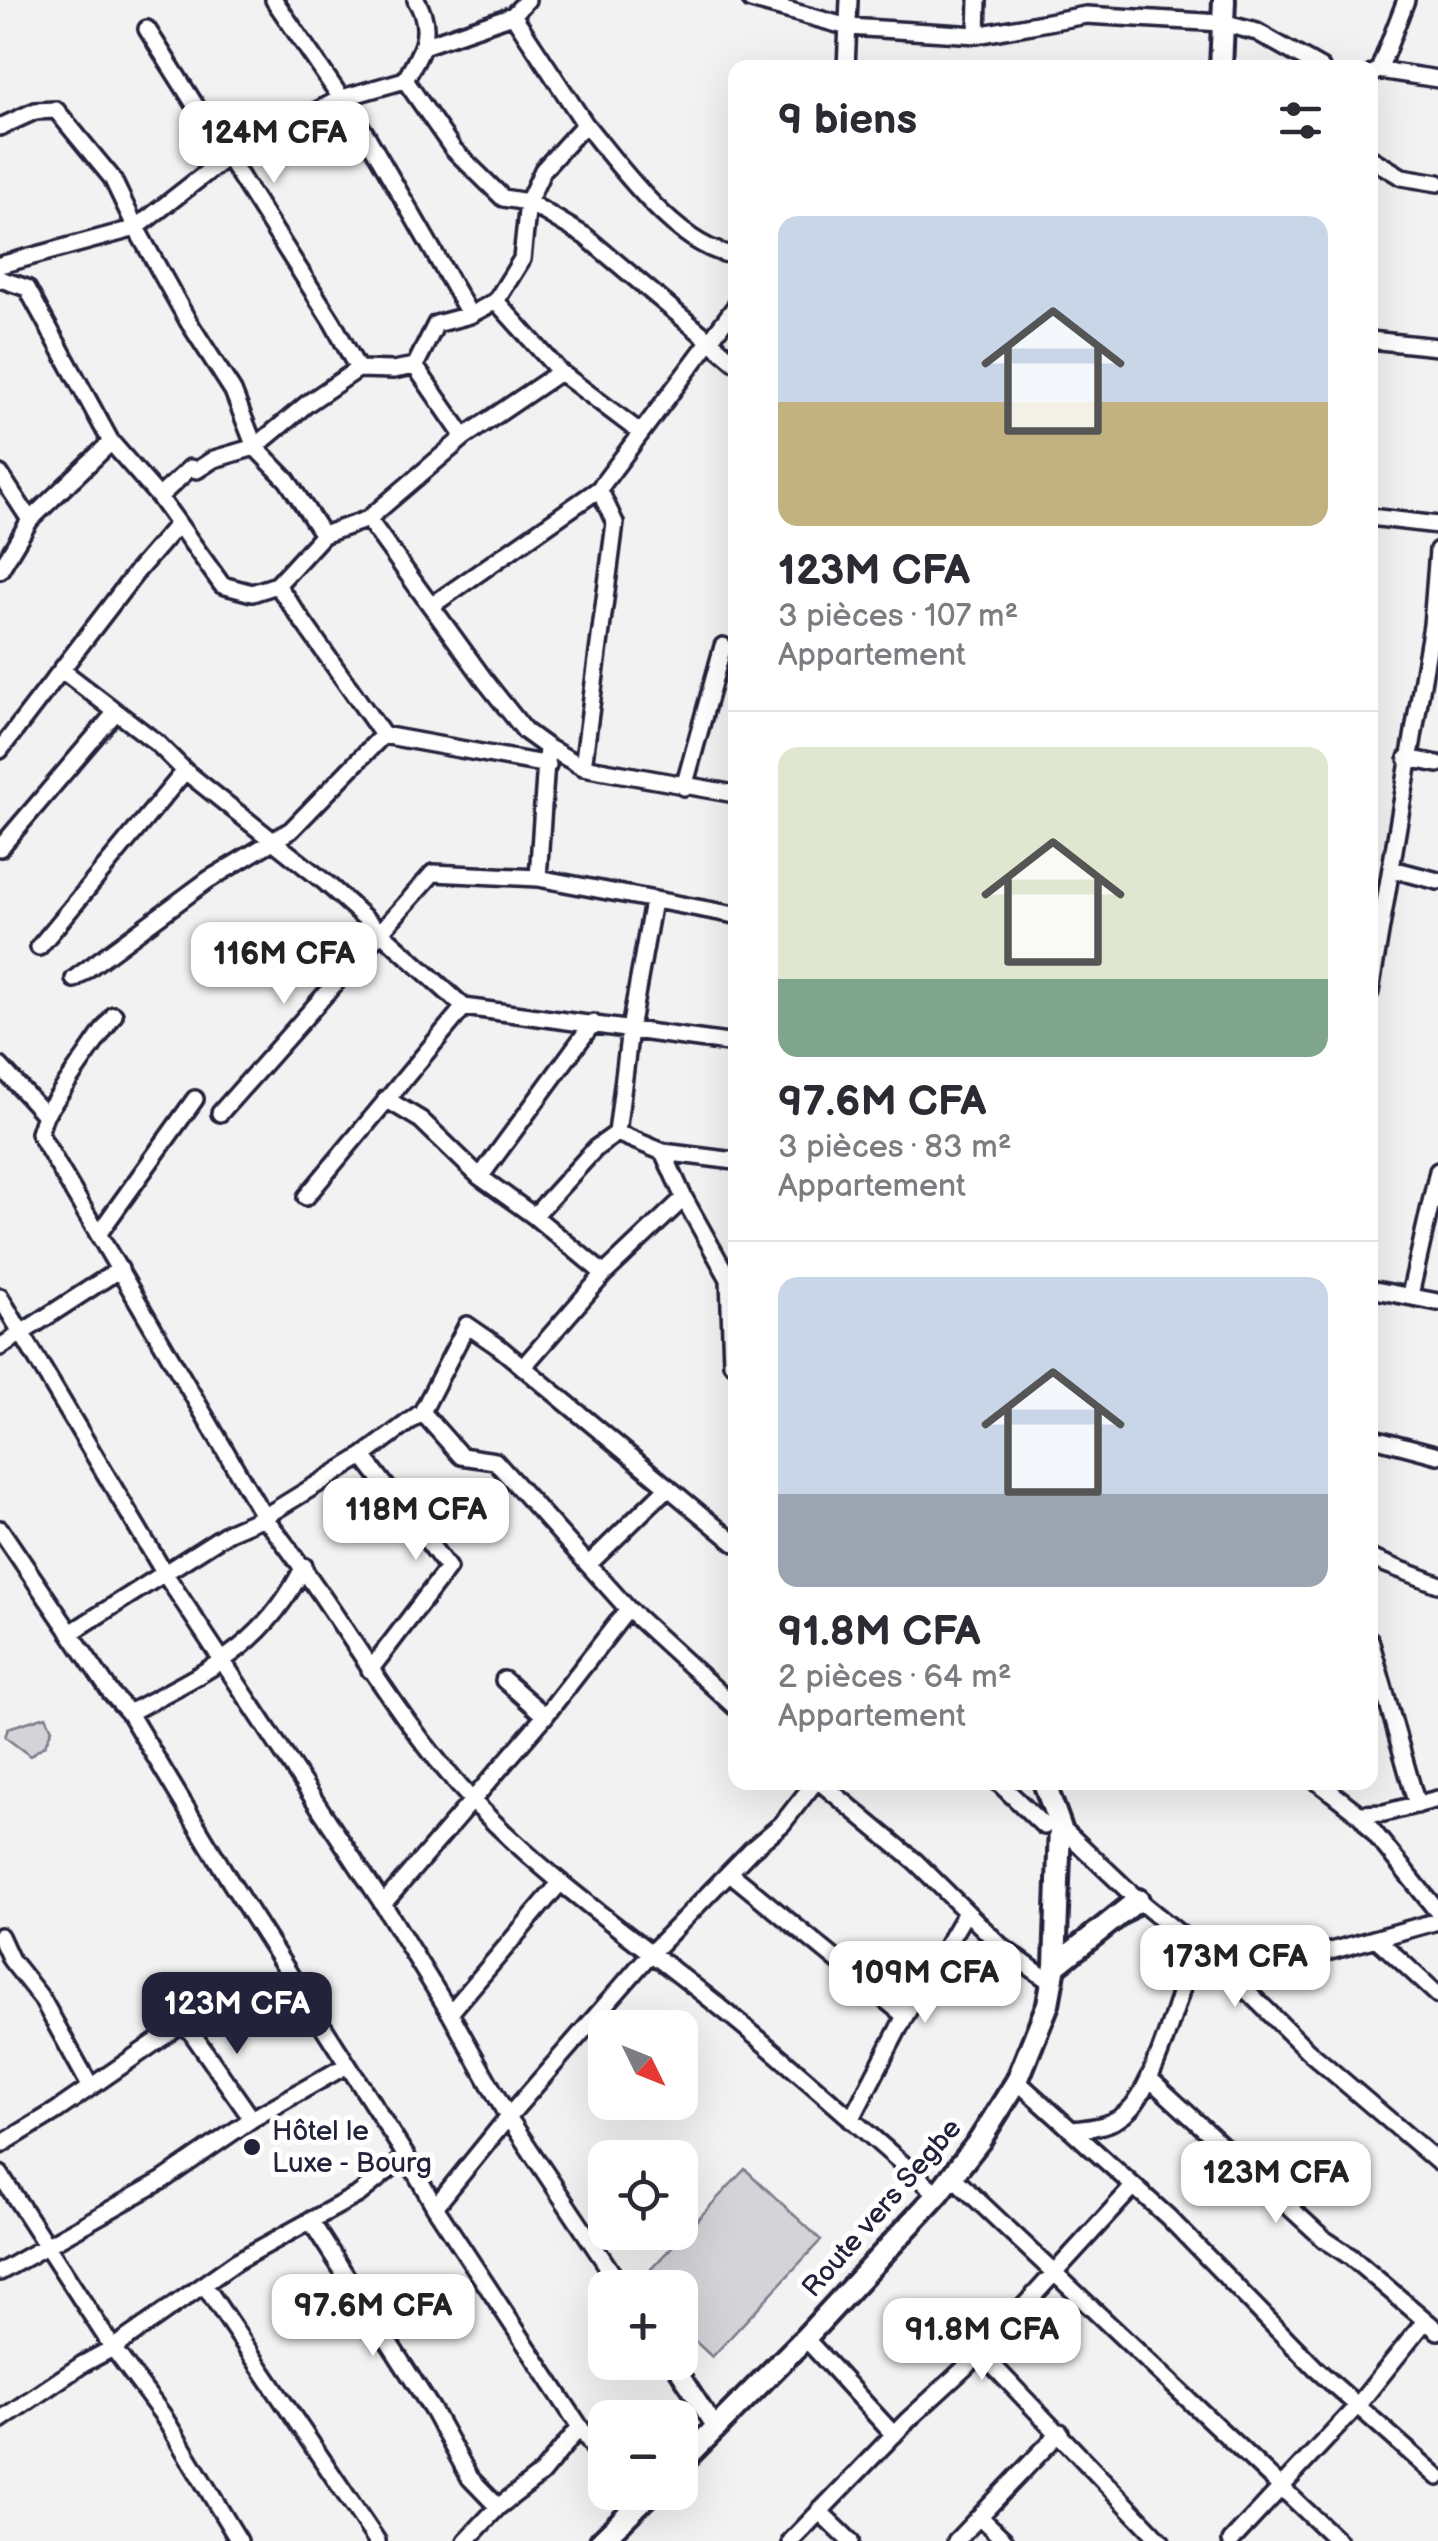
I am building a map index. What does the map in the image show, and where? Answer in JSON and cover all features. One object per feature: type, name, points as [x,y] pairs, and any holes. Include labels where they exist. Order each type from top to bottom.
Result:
[{"type":"main road","points":[[1220,60],[1224,0]]},
{"type":"main road","name":"Route vers Segbe","points":[[698,2446],[938,2194],[980,2140],[1017,2081],[1044,2016],[1053,1975],[1060,1887],[1044,1790]]},
{"type":"main road","points":[[1053,1975],[1138,1900]]},
{"type":"main road","points":[[601,2541],[622,2510]]},
{"type":"street","points":[[274,0],[342,98],[470,315]]},
{"type":"street","points":[[0,265],[136,228],[228,156],[342,98],[405,80],[426,44],[416,0]]},
{"type":"street","points":[[426,44],[513,16],[527,0]]},
{"type":"street","points":[[751,0],[848,27],[977,35],[1086,8],[1222,23],[1257,32],[1307,60]]},
{"type":"street","points":[[846,60],[849,0]]},
{"type":"street","points":[[977,35],[978,0]]},
{"type":"street","points":[[1378,65],[1406,0]]},
{"type":"street","points":[[513,16],[585,124],[653,208],[691,235],[728,254]]},
{"type":"street","points":[[147,29],[358,369]]},
{"type":"street","points":[[1378,72],[1438,79]]},
{"type":"street","points":[[405,80],[466,161],[503,198],[528,202],[585,236],[728,356]]},
{"type":"street","points":[[3,119],[56,110],[112,178],[188,320],[233,391],[255,447],[287,480],[323,535]]},
{"type":"street","points":[[415,366],[436,324],[470,315],[496,301],[522,260],[528,202],[543,170],[585,124]]},
{"type":"street","points":[[1378,163],[1402,177],[1438,183]]},
{"type":"street","points":[[0,279],[27,288],[111,442],[159,496],[222,585],[252,593],[277,585],[323,535],[368,519],[464,438],[560,372]]},
{"type":"street","points":[[496,301],[560,372],[641,433]]},
{"type":"street","points":[[431,606],[599,489],[728,316]]},
{"type":"street","points":[[1378,341],[1438,346]]},
{"type":"street","points":[[159,496],[190,468],[197,470],[214,460],[255,447],[308,402],[358,369],[415,366]]},
{"type":"street","points":[[415,366],[464,438]]},
{"type":"street","points":[[0,570],[30,520],[111,442]]},
{"type":"street","points":[[0,474],[30,520]]},
{"type":"street","points":[[583,768],[615,523],[599,489]]},
{"type":"street","points":[[1378,518],[1438,525]]},
{"type":"street","points":[[368,519],[525,731],[583,768],[728,793]]},
{"type":"street","points":[[0,750],[126,585],[177,526]]},
{"type":"street","points":[[1378,919],[1392,869],[1408,758],[1435,625],[1438,550]]},
{"type":"street","points":[[277,585],[383,736],[548,766]]},
{"type":"street","points":[[684,786],[722,646]]},
{"type":"street","points":[[63,670],[382,930],[464,1006],[728,1043]]},
{"type":"street","points":[[0,848],[115,713]]},
{"type":"street","points":[[74,979],[147,922],[272,838],[291,830],[383,736]]},
{"type":"street","points":[[538,878],[547,747]]},
{"type":"street","points":[[1408,758],[1438,764]]},
{"type":"street","points":[[39,947],[185,771]]},
{"type":"street","points":[[1392,869],[1438,881]]},
{"type":"street","points":[[220,1113],[433,874],[538,878],[728,914]]},
{"type":"street","points":[[534,1216],[596,1148],[617,1134],[630,1030],[653,901]]},
{"type":"street","points":[[306,1197],[464,1006]]},
{"type":"street","points":[[114,1015],[45,1115],[39,1133],[264,1517],[304,1566],[370,1670],[434,1758],[560,1884],[726,2012],[938,2194]]},
{"type":"street","points":[[480,1177],[594,1024]]},
{"type":"street","points":[[0,1066],[45,1115]]},
{"type":"street","points":[[99,1233],[195,1098]]},
{"type":"street","points":[[386,1099],[421,1120],[480,1177],[604,1274]]},
{"type":"street","points":[[617,1134],[663,1152],[728,1159]]},
{"type":"street","points":[[663,1152],[684,1198],[728,1272]]},
{"type":"street","points":[[1410,1296],[1438,1171]]},
{"type":"street","points":[[524,1367],[604,1274],[684,1198]]},
{"type":"street","points":[[0,1347],[120,1269]]},
{"type":"street","points":[[1378,1290],[1438,1302]]},
{"type":"street","points":[[0,1297],[164,1574],[383,1904],[508,2117],[610,2270]]},
{"type":"street","points":[[72,1632],[228,1532],[264,1517],[363,1456],[422,1412],[468,1324],[728,1536]]},
{"type":"street","points":[[422,1412],[461,1456],[494,1461],[628,1609],[728,1701]]},
{"type":"street","points":[[1378,1438],[1438,1455]]},
{"type":"street","points":[[363,1456],[448,1568],[370,1670]]},
{"type":"street","points":[[589,1564],[668,1487]]},
{"type":"street","points":[[0,1529],[111,1693],[129,1713],[435,2207],[588,2441]]},
{"type":"street","points":[[1378,1561],[1438,1584]]},
{"type":"street","points":[[129,1713],[225,1661],[272,1617],[290,1595],[304,1566]]},
{"type":"street","points":[[383,1904],[545,1716],[628,1609]]},
{"type":"street","points":[[1378,1668],[1417,1805]]},
{"type":"street","points":[[504,1680],[545,1716]]},
{"type":"street","points":[[435,2207],[650,1954],[751,1850],[782,1824],[811,1790]]},
{"type":"street","points":[[828,1790],[916,1862],[1002,1947],[1053,1975]]},
{"type":"street","points":[[1008,1790],[1196,1944],[1306,2050],[1438,2162]]},
{"type":"street","points":[[1328,1790],[1360,1814],[1438,1912]]},
{"type":"street","points":[[1360,1814],[1384,1813],[1438,1798]]},
{"type":"street","points":[[730,1873],[905,2016]]},
{"type":"street","points":[[450,2013],[560,1884]]},
{"type":"street","points":[[851,2120],[905,2016],[965,1914]]},
{"type":"street","points":[[1234,1978],[1438,1922]]},
{"type":"street","points":[[0,1936],[42,1998],[90,2086]]},
{"type":"street","points":[[1378,1940],[1438,1996]]},
{"type":"street","points":[[1072,2130],[1097,2128],[1128,2112],[1150,2078],[1196,1944]]},
{"type":"street","points":[[0,1974],[14,1962]]},
{"type":"street","points":[[0,2145],[176,2028],[182,2019],[252,2118]]},
{"type":"street","points":[[0,2272],[162,2180],[252,2118],[347,2065]]},
{"type":"street","points":[[1150,2078],[1324,2239],[1351,2256],[1431,2326],[1231,2541]]},
{"type":"street","points":[[1017,2081],[1168,2216],[1316,2369],[1438,2478]]},
{"type":"street","points":[[0,2420],[113,2348],[237,2261],[359,2194],[406,2156]]},
{"type":"street","points":[[0,2174],[113,2348],[162,2414],[238,2541]]},
{"type":"street","points":[[952,2176],[1338,2541]]},
{"type":"street","points":[[791,2541],[981,2352],[1133,2188]]},
{"type":"street","points":[[310,2220],[434,2410],[470,2478],[498,2507]]},
{"type":"street","points":[[205,2286],[377,2541]]},
{"type":"street","points":[[805,2338],[894,2435]]},
{"type":"street","points":[[981,2352],[1162,2541]]},
{"type":"street","points":[[684,2380],[716,2428]]},
{"type":"street","points":[[466,2541],[498,2507],[540,2474],[579,2428]]},
{"type":"street","points":[[956,2541],[1060,2432]]},
{"type":"street","points":[[819,2512],[850,2541]]},
{"type":"street","points":[[980,2516],[1005,2541]]},
{"type":"shaded area","points":[[46,1716],[52,1729],[45,1745],[30,1756],[5,1737],[8,1728]]},
{"type":"shaded area","points":[[745,2169],[821,2240],[712,2357],[698,2344],[698,2270],[650,2270],[669,2250],[698,2250],[698,2219]]},
{"type":"place","name":"Hôtel le Luxe - Bourg","points":[[252,2147]]}]
